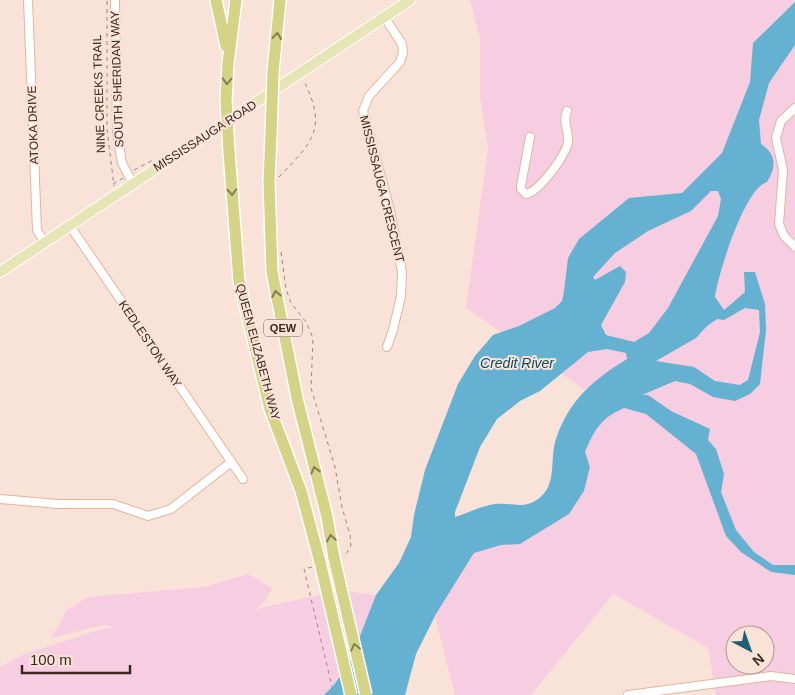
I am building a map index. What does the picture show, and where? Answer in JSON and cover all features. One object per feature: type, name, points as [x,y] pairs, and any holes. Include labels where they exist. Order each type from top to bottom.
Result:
[{"type":"highway","points":[[216,0],[223,23],[228,63]]},
{"type":"highway","name":"QUEEN ELIZABETH WAY","points":[[236,0],[228,63],[226,100],[239,281],[270,409],[301,491],[316,565],[351,695]]},
{"type":"highway","name":"QUEEN ELIZABETH WAY","points":[[280,0],[273,72],[270,182],[272,272],[297,398],[338,559],[366,695]]},
{"type":"main road","name":"MISSISSAUGA ROAD","points":[[0,272],[410,0]]},
{"type":"street","name":"ATOKA DRIVE","points":[[36,0],[28,2],[37,230],[45,243]]},
{"type":"street","name":"SOUTH SHERIDAN WAY","points":[[115,0],[117,133],[122,163],[133,184]]},
{"type":"street","name":"MISSISSAUGA CRESCENT","points":[[385,18],[402,44],[403,53],[400,62],[369,96],[363,111],[390,210],[402,272],[401,296],[387,347]]},
{"type":"street","points":[[795,108],[781,122],[776,138],[783,170],[779,224],[784,236],[795,247]]},
{"type":"street","points":[[530,137],[521,186],[521,189],[526,194],[534,191],[564,156],[568,142],[564,121],[567,111]]},
{"type":"street","name":"KEDLESTON WAY","points":[[70,226],[230,463],[243,479]]},
{"type":"street","points":[[0,499],[58,504],[113,504],[148,516],[171,510],[230,463]]},
{"type":"street","points":[[628,695],[771,676],[795,680]]},
{"type":"path","name":"NINE CREEKS TRAIL","points":[[107,0],[107,129],[113,185],[117,182]]},
{"type":"path","points":[[279,176],[306,150],[316,121],[312,97],[300,74]]},
{"type":"path","points":[[281,251],[286,288],[291,302],[306,322],[313,338],[311,388],[335,466],[342,507],[350,535],[351,546],[347,554],[338,559]]},
{"type":"path","points":[[316,565],[304,568],[334,695]]},
{"type":"shaded area","points":[[470,0],[795,0],[795,695],[716,695],[708,648],[613,594],[531,695],[455,695],[435,616],[474,553],[501,545],[520,544],[569,514],[584,491],[590,467],[585,452],[593,434],[610,414],[616,411],[466,308],[488,148],[480,96],[480,38]]},
{"type":"shaded area","points":[[248,574],[272,588],[264,602],[256,609],[341,590],[376,595],[362,636],[350,661],[334,685],[324,695],[0,695],[0,667],[25,654],[102,629],[115,627],[102,625],[51,638],[67,610],[88,597],[204,587]]},
{"type":"water","name":"Credit River","points":[[795,2],[795,45],[769,83],[759,120],[761,144],[772,156],[772,171],[767,182],[759,187],[750,199],[742,215],[721,270],[715,297],[724,310],[745,292],[744,272],[755,272],[765,304],[766,330],[760,384],[750,394],[735,401],[713,397],[690,384],[675,381],[642,395],[648,395],[671,411],[710,429],[708,440],[716,449],[724,474],[721,492],[736,530],[754,552],[773,565],[795,565],[795,575],[771,572],[741,552],[726,536],[696,454],[646,414],[624,408],[604,420],[592,437],[585,452],[590,467],[584,491],[569,514],[520,544],[501,545],[474,553],[436,614],[416,654],[405,695],[324,695],[349,664],[376,595],[399,563],[411,537],[414,515],[425,470],[458,384],[475,356],[493,335],[519,326],[555,308],[562,301],[568,258],[579,239],[629,198],[682,193],[722,153],[750,82],[753,43]],"holes":[[[711,191],[718,191],[721,199],[718,216],[668,308],[649,333],[634,342],[606,335],[601,325],[625,282],[626,272],[620,266],[595,280],[593,277],[615,253],[648,231],[691,211]],[[745,308],[759,310],[760,332],[748,380],[740,385],[715,381],[694,367],[656,361],[696,338],[707,326],[717,319],[724,320]],[[607,349],[626,353],[627,359],[593,383],[575,402],[568,413],[556,439],[551,479],[544,493],[538,499],[527,504],[495,504],[455,517],[455,512],[480,447],[497,419],[520,401],[540,391],[588,352]]]}]
